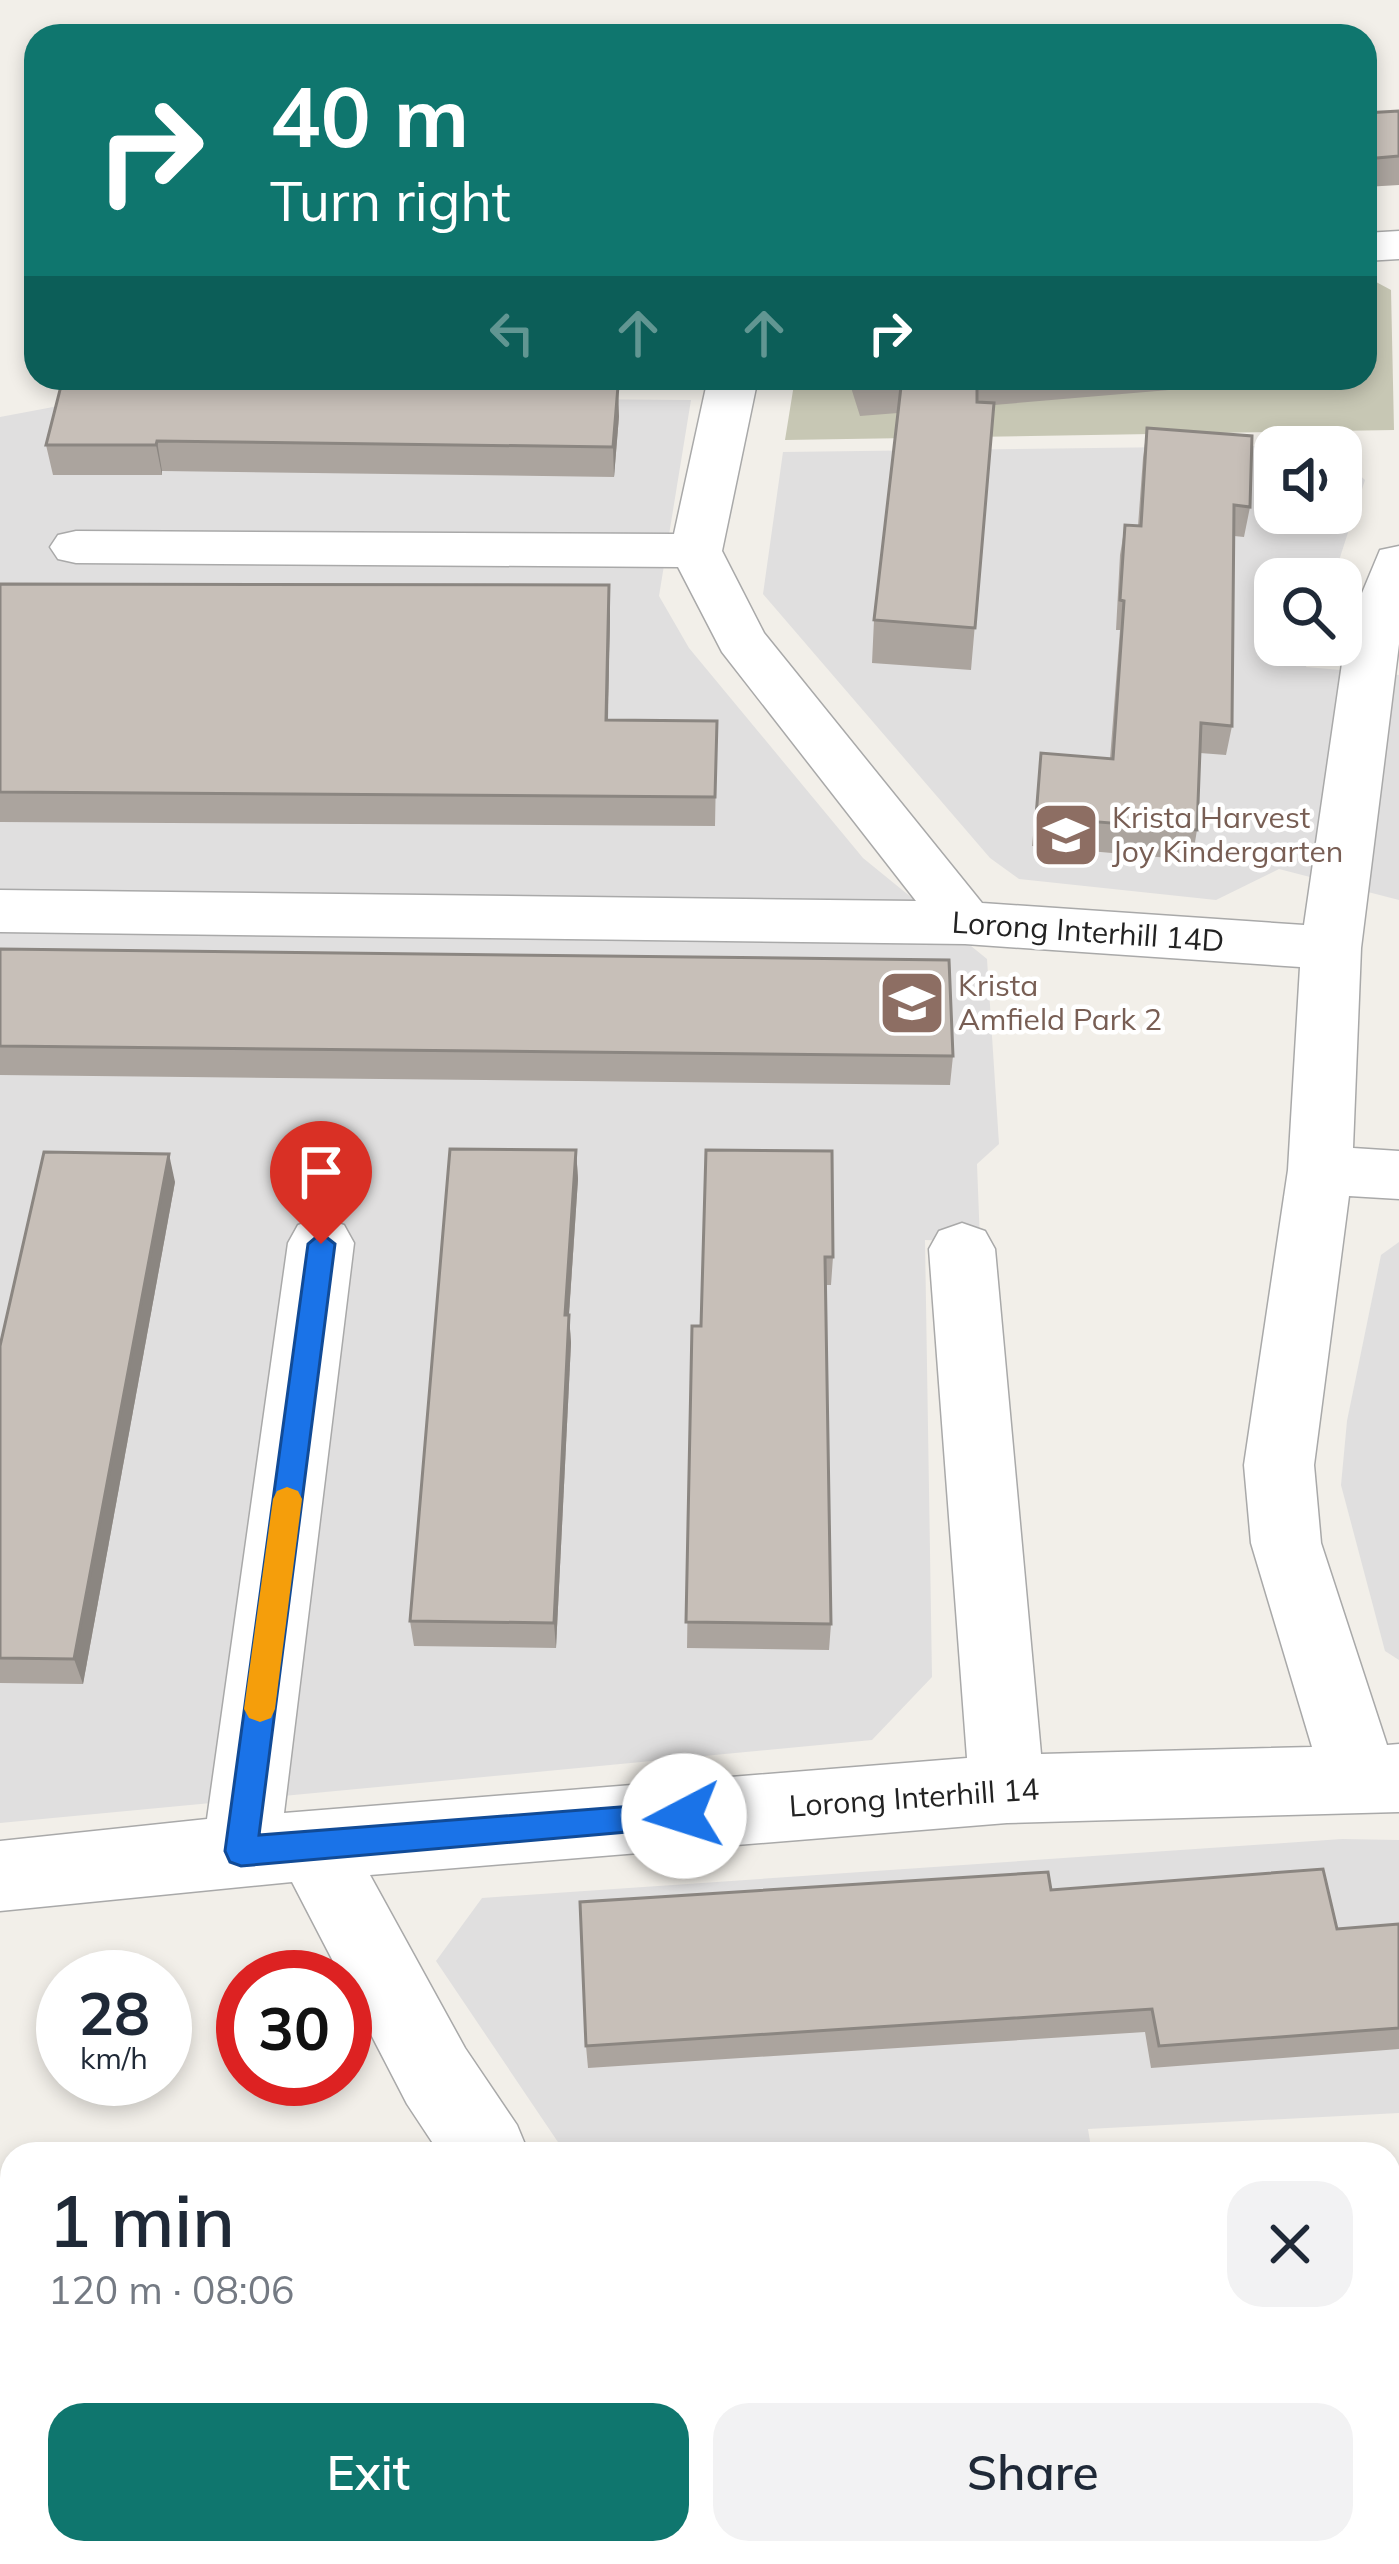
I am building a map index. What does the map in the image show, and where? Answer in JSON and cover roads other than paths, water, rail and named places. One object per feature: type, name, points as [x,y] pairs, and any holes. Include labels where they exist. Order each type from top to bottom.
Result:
[{"type":"street","points":[[730,390],[696,551],[741,640],[965,922]]},
{"type":"street","points":[[76,548],[696,551]]},
{"type":"street","points":[[1379,1778],[1286,1544],[1279,1465],[1320,1170],[1331,948],[1374,629],[1399,562]]},
{"type":"street","name":"Lorong Interhill 14D","points":[[0,911],[965,922],[1331,948]]},
{"type":"street","points":[[1320,1170],[1399,1175]]},
{"type":"street","points":[[321,1244],[278,1849],[480,2142]]},
{"type":"street","points":[[962,1249],[1007,1790]]},
{"type":"street","name":"Lorong Interhill 14","points":[[0,1876],[1007,1790],[1379,1778]]},
{"type":"place","name":"Krista Harvest Joy Kindergarten","points":[[1066,835]]},
{"type":"place","name":"Krista Amfield Park 2","points":[[912,1003]]}]
